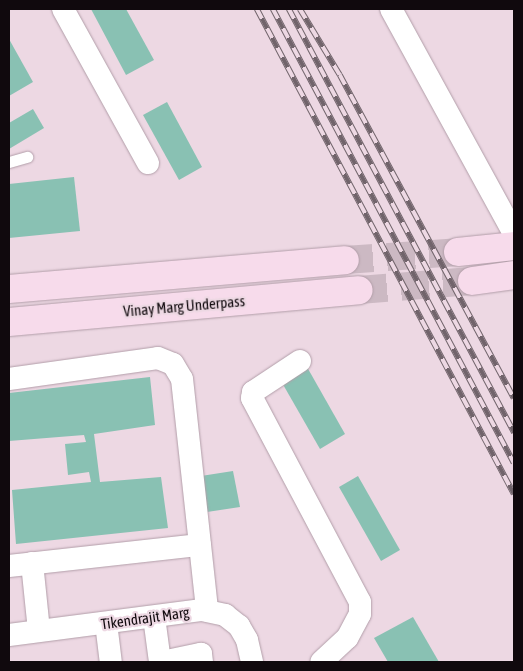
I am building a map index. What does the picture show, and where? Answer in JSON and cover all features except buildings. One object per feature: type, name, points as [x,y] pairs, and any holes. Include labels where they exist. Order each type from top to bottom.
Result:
[{"type":"main road","points":[[458,252],[514,246]]},
{"type":"main road","points":[[9,288],[345,260]]},
{"type":"main road","points":[[472,281],[514,275]]},
{"type":"main road","name":"Vinay Marg Underpass","points":[[9,322],[359,290]]},
{"type":"street","points":[[63,9],[148,163]]},
{"type":"street","points":[[391,9],[514,234]]},
{"type":"street","points":[[9,379],[158,358],[173,364],[182,379],[207,611]]},
{"type":"street","points":[[300,361],[254,392],[252,398],[360,602],[360,614],[335,657]]},
{"type":"street","points":[[9,566],[200,545]]},
{"type":"street","points":[[32,563],[39,631]]},
{"type":"street","name":"Tikendrajit Marg","points":[[9,635],[207,611],[225,615],[238,626],[248,640],[252,662]]},
{"type":"street","points":[[154,617],[161,662],[201,654],[202,662]]},
{"type":"street","points":[[106,623],[111,662]]},
{"type":"lane","points":[[9,162],[27,157]]},
{"type":"tunnel","points":[[345,260],[458,252]]},
{"type":"tunnel","points":[[359,290],[472,281]]},
{"type":"railway","points":[[257,9],[514,494]]},
{"type":"railway","points":[[273,9],[514,463]]},
{"type":"railway","points":[[289,9],[514,433]]},
{"type":"railway","points":[[300,9],[340,75],[514,398]]}]
